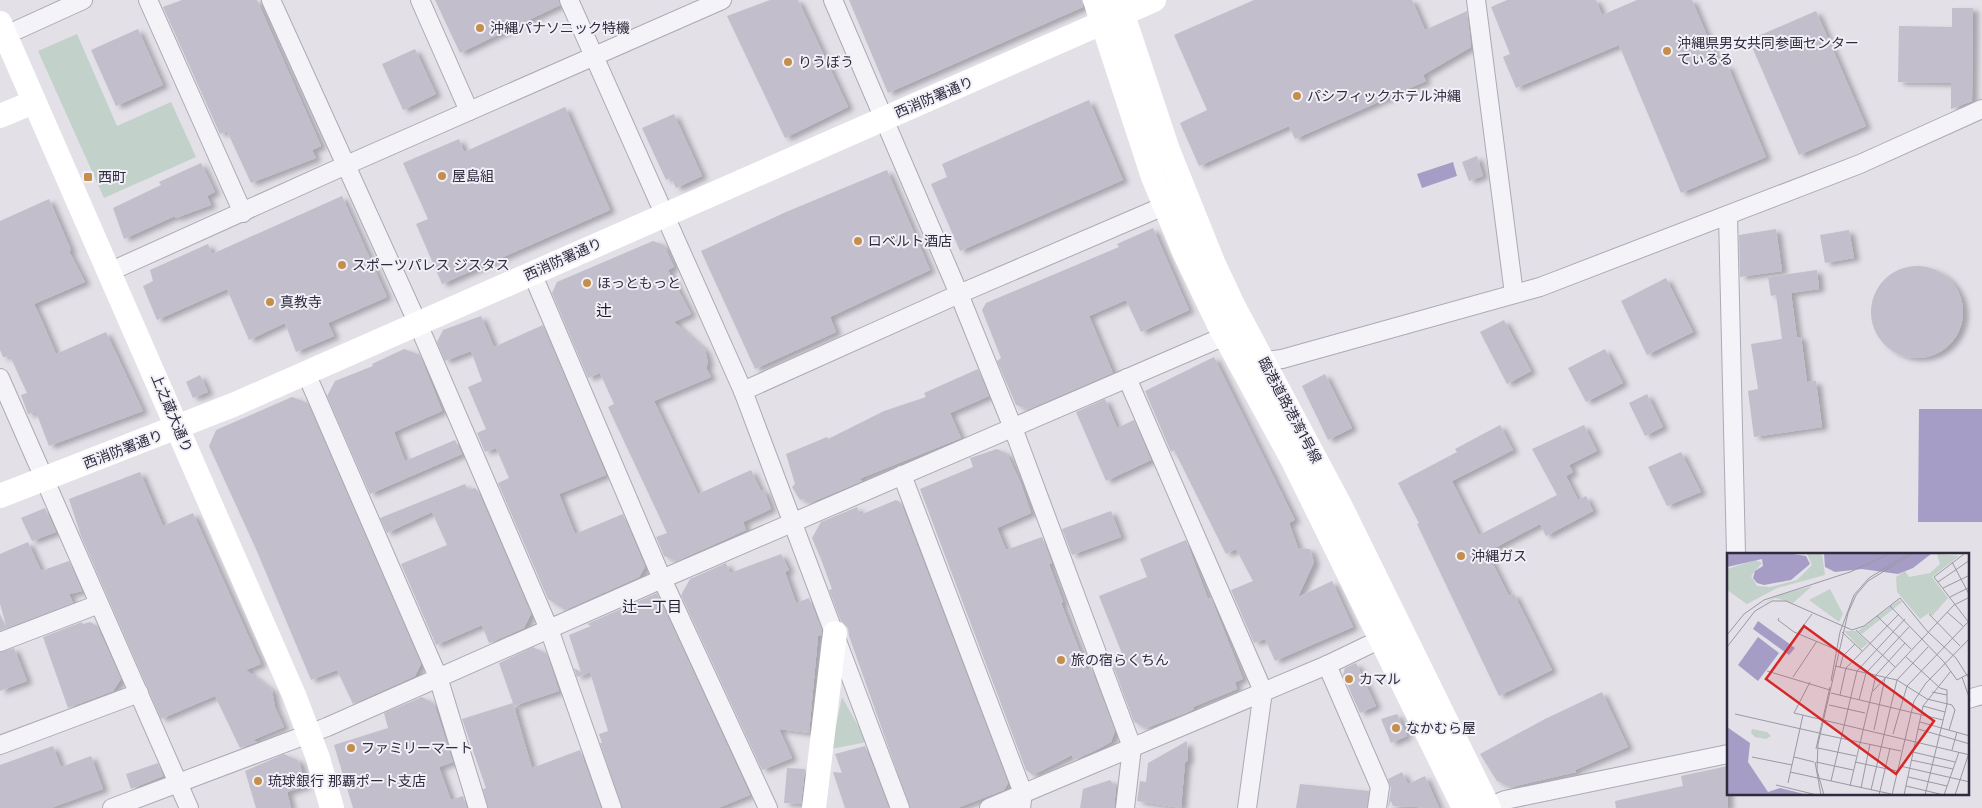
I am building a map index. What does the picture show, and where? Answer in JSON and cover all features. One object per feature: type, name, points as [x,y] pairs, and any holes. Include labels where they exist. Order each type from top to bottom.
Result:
[{"type":"street","points":[[3,29],[83,0]]},
{"type":"street","points":[[148,0],[243,213]]},
{"type":"street","points":[[271,0],[418,324],[549,629],[612,808]]},
{"type":"street","points":[[420,0],[469,111]]},
{"type":"street","points":[[570,0],[743,391],[900,808]]},
{"type":"street","points":[[110,272],[722,0]]},
{"type":"street","points":[[833,0],[959,294],[1013,428],[1132,747],[1125,808]]},
{"type":"street","name":"臨港道路港湾1号線","points":[[1095,0],[1115,12],[1151,102],[1195,222],[1234,307],[1341,507],[1488,808]]},
{"type":"street","name":"西消防署通り","points":[[0,496],[179,428],[884,119],[1115,12],[1154,0]]},
{"type":"street","points":[[1476,0],[1514,294]]},
{"type":"street","name":"臨港道路港湾1号線","points":[[1115,12],[1140,141],[1164,206],[1201,290],[1292,459],[1464,808]]},
{"type":"street","name":"上之蔵大通り","points":[[3,29],[179,428],[310,734],[332,808]]},
{"type":"street","points":[[0,116],[34,102]]},
{"type":"street","points":[[112,808],[310,734],[792,522],[1225,336],[1264,361],[1282,359],[1540,287],[1860,164],[1982,109]]},
{"type":"street","points":[[743,391],[959,294],[1164,206]]},
{"type":"street","points":[[1728,216],[1736,553]]},
{"type":"street","points":[[532,273],[662,579],[768,808]]},
{"type":"street","points":[[306,373],[438,678],[478,808]]},
{"type":"street","points":[[0,378],[189,808]]},
{"type":"street","points":[[1127,378],[1264,691],[1247,808]]},
{"type":"street","points":[[902,475],[1022,800]]},
{"type":"street","points":[[0,642],[99,604]]},
{"type":"street","points":[[814,808],[835,633]]},
{"type":"street","points":[[989,808],[1022,800],[1132,747],[1327,665],[1381,639]]},
{"type":"street","points":[[1327,665],[1380,787],[1377,808]]},
{"type":"street","points":[[0,744],[139,693]]},
{"type":"street","points":[[1488,808],[1520,797],[1727,754]]},
{"type":"shaded area","points":[[77,34],[117,126],[171,102],[196,157],[104,198],[38,51]]},
{"type":"shaded area","points":[[1453,162],[1457,176],[1422,188],[1417,174]]},
{"type":"shaded area","points":[[1919,409],[1982,409],[1982,522],[1918,522]]},
{"type":"shaded area","points":[[842,697],[867,742],[831,749]]},
{"type":"building","points":[[182,0],[257,0],[321,146],[312,150],[316,158],[251,183],[227,131],[220,134],[163,7]]},
{"type":"building","name":"沖縄パナソニック特機","points":[[435,0],[559,0],[560,5],[460,53]]},
{"type":"building","name":"りうぼう","points":[[770,0],[798,0],[848,107],[785,138],[727,16]]},
{"type":"building","points":[[849,0],[1082,0],[1083,7],[888,93]]},
{"type":"building","name":"パシフィックホテル沖縄","points":[[1254,0],[1412,0],[1425,30],[1467,11],[1471,47],[1423,75],[1426,81],[1295,139],[1289,126],[1199,166],[1180,123],[1207,110],[1174,35]]},
{"type":"building","points":[[1507,0],[1596,0],[1602,15],[1637,0],[1692,0],[1720,67],[1727,64],[1766,157],[1681,193],[1619,45],[1516,88],[1503,57],[1510,54],[1491,7]]},
{"type":"building","points":[[1952,8],[1973,8],[1972,101],[1951,109],[1951,83],[1898,82],[1899,26],[1952,27]]},
{"type":"building","points":[[1816,11],[1866,126],[1799,155],[1749,40]]},
{"type":"building","points":[[138,29],[163,85],[116,106],[91,50]]},
{"type":"building","points":[[415,49],[436,94],[403,110],[382,64]]},
{"type":"building","points":[[1089,100],[1123,180],[960,251],[931,184],[947,177],[942,164]]},
{"type":"building","points":[[565,107],[610,210],[442,284],[416,224],[428,219],[403,163],[459,139],[464,152]]},
{"type":"building","points":[[674,114],[702,176],[676,188],[671,177],[666,180],[642,128]]},
{"type":"building","points":[[1477,156],[1483,176],[1469,181],[1462,162]]},
{"type":"building","points":[[201,163],[215,192],[207,196],[211,205],[176,218],[175,216],[124,239],[113,208],[161,185],[159,182]]},
{"type":"building","points":[[887,170],[930,270],[830,317],[836,332],[755,369],[701,251],[786,212]]},
{"type":"building","points":[[342,196],[387,297],[328,323],[334,336],[296,352],[285,323],[249,340],[227,289],[157,320],[143,286],[153,281],[150,270],[208,244],[212,254]]},
{"type":"building","points":[[49,199],[71,250],[69,251],[85,282],[34,304],[56,354],[106,332],[143,411],[49,446],[36,412],[28,414],[21,395],[27,393],[10,356],[3,357],[0,350],[0,221]]},
{"type":"building","points":[[1153,228],[1189,310],[1141,332],[1126,300],[1089,316],[1113,373],[1029,409],[1016,405],[997,361],[1001,358],[982,310],[986,303],[1119,247],[1117,244]]},
{"type":"building","points":[[1776,229],[1782,271],[1740,277],[1739,235]]},
{"type":"building","points":[[1849,230],[1854,258],[1825,263],[1820,235]]},
{"type":"building","points":[[653,241],[664,245],[674,267],[668,270],[691,314],[674,322],[705,350],[708,363],[706,368],[711,377],[654,401],[698,494],[751,470],[761,491],[764,490],[771,509],[743,522],[746,530],[677,561],[664,556],[656,537],[667,533],[608,407],[614,404],[600,373],[588,378],[552,293],[557,282]]},
{"type":"building","points":[[1917,266],[1935,269],[1950,279],[1960,294],[1963,312],[1960,330],[1950,345],[1935,355],[1917,358],[1899,355],[1884,345],[1874,330],[1871,312],[1874,294],[1884,279],[1899,269]]},
{"type":"building","points":[[1817,270],[1819,289],[1791,293],[1797,337],[1801,337],[1807,382],[1816,381],[1822,427],[1754,437],[1748,391],[1758,389],[1751,344],[1782,339],[1776,295],[1771,296],[1768,277]]},
{"type":"building","points":[[1666,278],[1693,332],[1647,355],[1621,301]]},
{"type":"building","points":[[481,316],[494,347],[543,325],[606,475],[559,494],[575,534],[623,514],[645,567],[639,577],[565,610],[548,599],[498,483],[509,478],[496,448],[485,452],[477,433],[486,429],[468,387],[482,381],[471,351],[445,361],[437,342],[443,330]]},
{"type":"building","points":[[1504,320],[1531,371],[1507,384],[1480,332]]},
{"type":"building","points":[[404,349],[420,355],[442,411],[394,432],[405,461],[455,440],[462,454],[370,494],[327,396],[335,381],[373,366],[372,364]]},
{"type":"building","points":[[1605,349],[1623,383],[1586,402],[1568,368]]},
{"type":"building","points":[[1214,357],[1295,520],[1289,523],[1298,548],[1310,549],[1314,562],[1298,597],[1332,581],[1353,627],[1275,661],[1265,639],[1254,643],[1231,590],[1253,581],[1236,549],[1226,554],[1174,450],[1171,452],[1145,391]]},
{"type":"building","points":[[978,369],[989,396],[950,413],[961,438],[859,479],[862,481],[810,503],[803,499],[800,500],[792,487],[795,484],[786,454],[827,437],[828,439],[884,411],[926,397],[924,393]]},
{"type":"building","points":[[1325,374],[1352,428],[1328,440],[1302,386]]},
{"type":"building","points":[[200,375],[208,392],[193,398],[186,382]]},
{"type":"building","points":[[1647,394],[1663,427],[1645,436],[1629,403]]},
{"type":"building","points":[[292,397],[308,403],[421,664],[415,676],[353,704],[337,670],[311,680],[256,549],[209,446],[216,430]]},
{"type":"building","points":[[1105,399],[1117,428],[1134,420],[1151,460],[1106,481],[1076,412]]},
{"type":"building","points":[[1500,425],[1513,450],[1452,481],[1479,535],[1557,495],[1532,449],[1584,425],[1597,451],[1569,465],[1573,472],[1566,476],[1578,500],[1586,496],[1593,511],[1546,536],[1540,524],[1487,552],[1509,596],[1514,594],[1552,670],[1499,696],[1417,524],[1419,523],[1398,483],[1457,452],[1455,449]]},
{"type":"building","points":[[997,449],[1007,454],[1021,484],[1031,513],[997,528],[1006,550],[1042,537],[1052,563],[1049,564],[1063,602],[1061,603],[1087,670],[1091,668],[1115,731],[1111,742],[1074,760],[1072,755],[1033,775],[1026,770],[920,489],[973,467],[970,458]]},
{"type":"building","points":[[1681,452],[1701,492],[1667,506],[1648,467]]},
{"type":"building","points":[[140,472],[163,526],[193,513],[261,664],[246,670],[272,690],[275,707],[284,727],[253,740],[257,742],[240,748],[215,696],[161,719],[81,536],[69,499]]},
{"type":"building","points":[[465,484],[468,490],[475,488],[478,491],[531,614],[524,628],[489,643],[482,625],[436,645],[401,564],[447,545],[432,512],[387,533],[380,518]]},
{"type":"building","points":[[896,500],[901,503],[1008,783],[1004,790],[957,808],[910,808],[849,636],[848,628],[841,621],[829,590],[832,589],[812,538],[821,522],[857,507],[860,515]]},
{"type":"building","points":[[45,508],[56,532],[32,541],[21,518]]},
{"type":"building","points":[[1111,511],[1121,537],[1072,555],[1062,529]]},
{"type":"building","points":[[1186,540],[1208,599],[1211,598],[1243,679],[1235,682],[1237,689],[1193,707],[1194,709],[1186,713],[1146,728],[1134,722],[1111,660],[1123,656],[1099,596],[1147,577],[1140,559]]},
{"type":"building","points":[[28,542],[41,571],[69,561],[82,591],[69,594],[73,603],[7,628],[0,604],[0,554]]},
{"type":"building","points":[[781,554],[789,570],[785,572],[796,603],[809,598],[822,630],[821,635],[818,636],[809,733],[779,729],[792,758],[762,770],[681,595],[690,579],[726,563],[730,573]]},
{"type":"building","points":[[657,593],[750,795],[718,808],[622,808],[600,743],[602,743],[599,734],[608,731],[590,672],[577,677],[574,668],[581,672],[569,635],[591,626],[587,624]]},
{"type":"building","points":[[0,614],[7,628],[0,631]]},
{"type":"building","points":[[82,622],[83,624],[90,622],[97,626],[121,679],[113,691],[68,708],[43,637]]},
{"type":"building","points":[[533,647],[547,654],[559,691],[514,706],[499,663]]},
{"type":"building","points":[[14,648],[27,681],[0,691],[0,652]]},
{"type":"building","points":[[1356,663],[1376,706],[1360,713],[1343,675],[1345,668]]},
{"type":"building","points":[[1602,692],[1628,747],[1575,770],[1576,772],[1511,787],[1497,781],[1480,754],[1545,719]]},
{"type":"building","points":[[422,697],[434,704],[453,762],[439,767],[451,800],[463,796],[467,808],[353,808],[334,745],[388,728],[384,713]]},
{"type":"building","points":[[513,703],[532,768],[580,750],[601,808],[488,808],[483,789],[486,788],[462,719]]},
{"type":"building","points":[[1397,714],[1407,736],[1391,743],[1381,719]]},
{"type":"building","points":[[1187,741],[1188,760],[1185,763],[1181,808],[1137,801],[1140,781],[1146,782],[1148,763]]},
{"type":"building","points":[[53,746],[61,767],[91,756],[103,789],[51,808],[0,808],[0,765]]},
{"type":"building","points":[[865,746],[889,808],[845,808],[833,772],[842,773],[835,754]]},
{"type":"building","points":[[284,754],[299,761],[306,786],[287,792],[291,808],[256,808],[245,771]]},
{"type":"building","points":[[158,763],[163,776],[131,789],[126,774]]},
{"type":"building","points":[[1727,766],[1728,808],[1616,808],[1615,801],[1683,786],[1681,776]]},
{"type":"building","points":[[787,768],[805,769],[801,804],[784,803]]},
{"type":"building","points":[[1402,772],[1408,784],[1425,776],[1439,808],[1393,806],[1391,801],[1388,808],[1391,788],[1388,779]]},
{"type":"building","points":[[1110,780],[1116,788],[1114,808],[1080,808],[1083,789]]},
{"type":"building","points":[[1300,784],[1369,791],[1367,808],[1296,808]]},
{"type":"place","name":"沖縄パナソニック特機","points":[[480,28]]},
{"type":"place","name":"沖縄県男女共同参画センター てぃるる","points":[[1667,51]]},
{"type":"place","name":"りうぼう","points":[[788,62]]},
{"type":"place","name":"パシフィックホテル沖縄","points":[[1297,96]]},
{"type":"place","name":"屋島組","points":[[442,176]]},
{"type":"place","name":"西町","points":[[88,177]]},
{"type":"place","name":"ロベルト酒店","points":[[858,241]]},
{"type":"place","name":"スポーツパレス ジスタス","points":[[342,265]]},
{"type":"place","name":"ほっともっと","points":[[587,283]]},
{"type":"place","name":"真教寺","points":[[270,302]]},
{"type":"place","name":"沖縄ガス","points":[[1461,556]]},
{"type":"place","name":"旅の宿らくちん","points":[[1061,660]]},
{"type":"place","name":"カマル","points":[[1349,679]]},
{"type":"place","name":"なかむら屋","points":[[1396,728]]},
{"type":"place","name":"ファミリーマート","points":[[351,748]]},
{"type":"place","name":"琉球銀行 那覇ポート支店","points":[[258,781]]},
{"type":"district","name":"辻","points":[[604,310]]},
{"type":"district","name":"辻一丁目","points":[[652,607]]}]
